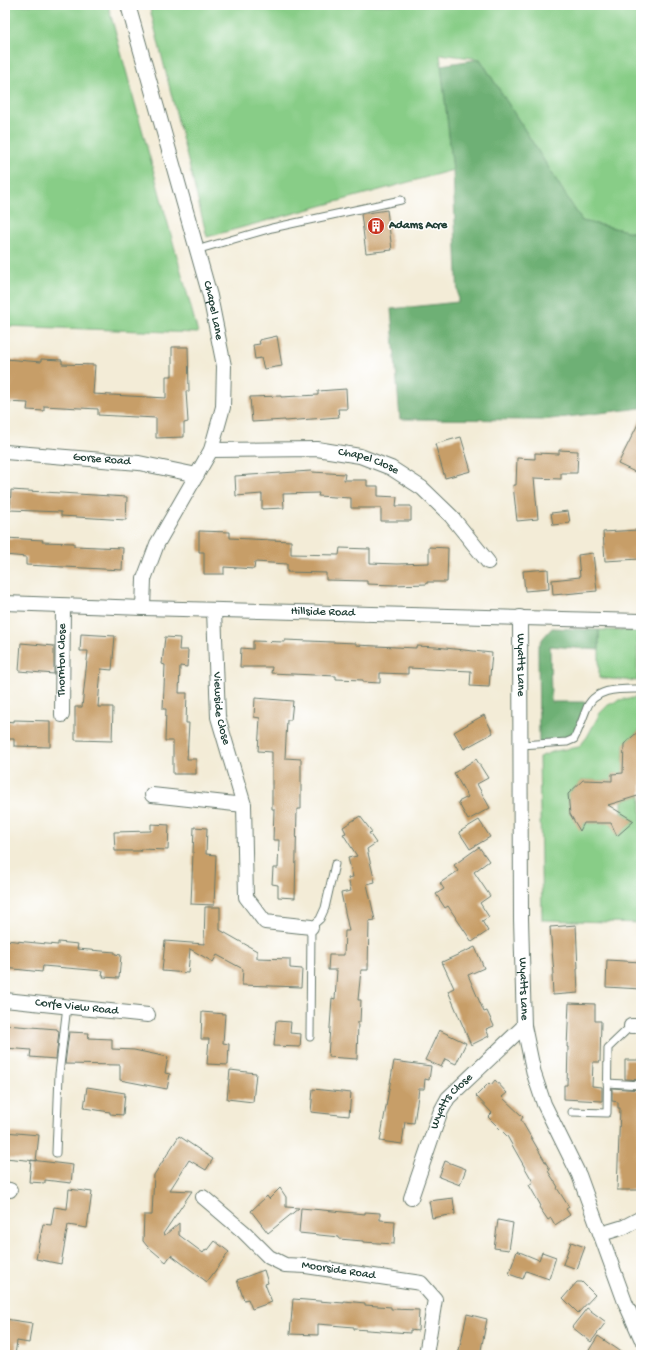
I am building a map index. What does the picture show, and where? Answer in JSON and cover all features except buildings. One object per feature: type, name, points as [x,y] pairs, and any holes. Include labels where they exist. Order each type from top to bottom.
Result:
[{"type":"street","name":"Chapel Lane","points":[[128,5],[210,296],[224,366],[223,407],[211,450],[157,544],[144,579],[143,608]]},
{"type":"street","name":"Chapel Close","points":[[211,450],[317,449],[360,456],[391,468],[422,488],[451,516],[488,562]]},
{"type":"street","name":"Gorse Road","points":[[5,452],[139,463],[197,475]]},
{"type":"street","name":"Hillside Road","points":[[5,603],[63,606],[641,621]]},
{"type":"street","name":"Thornton Close","points":[[62,715],[63,606]]},
{"type":"street","name":"Viewside Close","points":[[214,610],[218,717],[244,805],[246,897],[266,922],[311,927]]},
{"type":"street","name":"Wyatts Lane","points":[[520,617],[521,919],[524,1026],[534,1074],[544,1104],[579,1175],[625,1302],[641,1338]]},
{"type":"street","points":[[152,795],[244,805]]},
{"type":"street","name":"Corfe View Road","points":[[5,1000],[148,1015]]},
{"type":"street","name":"Wyatts Close","points":[[410,1198],[440,1113],[448,1098],[524,1026]]},
{"type":"street","name":"Moorside Road","points":[[203,1197],[244,1232],[269,1257],[285,1265],[306,1266],[421,1283],[435,1299],[426,1355]]},
{"type":"street","points":[[601,1234],[624,1227],[641,1218]]},
{"type":"lane","points":[[196,250],[272,228],[401,200]]},
{"type":"lane","points":[[521,745],[567,742],[574,739],[583,721],[586,708],[594,698],[612,690],[641,689]]},
{"type":"lane","points":[[310,1037],[311,927],[320,919],[325,908],[335,864]]},
{"type":"lane","points":[[56,1154],[58,1074],[67,1006]]},
{"type":"lane","points":[[572,1112],[607,1113],[608,1048],[636,1026]]},
{"type":"lane","points":[[607,1083],[641,1085]]},
{"type":"green space","points":[[5,5],[108,5],[198,333],[5,326]]},
{"type":"green space","points":[[149,5],[641,5],[641,234],[582,221],[480,59],[440,54],[453,170],[207,237]]},
{"type":"green space","points":[[480,59],[582,221],[641,234],[641,408],[542,420],[400,419],[391,309],[458,302],[453,170],[441,65]]},
{"type":"green space","points":[[552,628],[599,630],[599,650],[550,646],[551,702],[591,702],[574,739],[539,744],[538,647],[543,638]]},
{"type":"green space","points":[[599,630],[638,631],[637,681],[599,678]]},
{"type":"green space","points":[[641,697],[641,729],[624,744],[623,773],[612,774],[612,781],[583,780],[568,794],[570,814],[580,830],[584,823],[611,823],[617,836],[634,821],[622,813],[622,801],[641,795],[641,923],[542,920],[539,757],[555,751],[579,747],[587,737],[600,713],[608,705],[619,700]]},
{"type":"place","name":"Adams Acre","points":[[376,226]]}]
